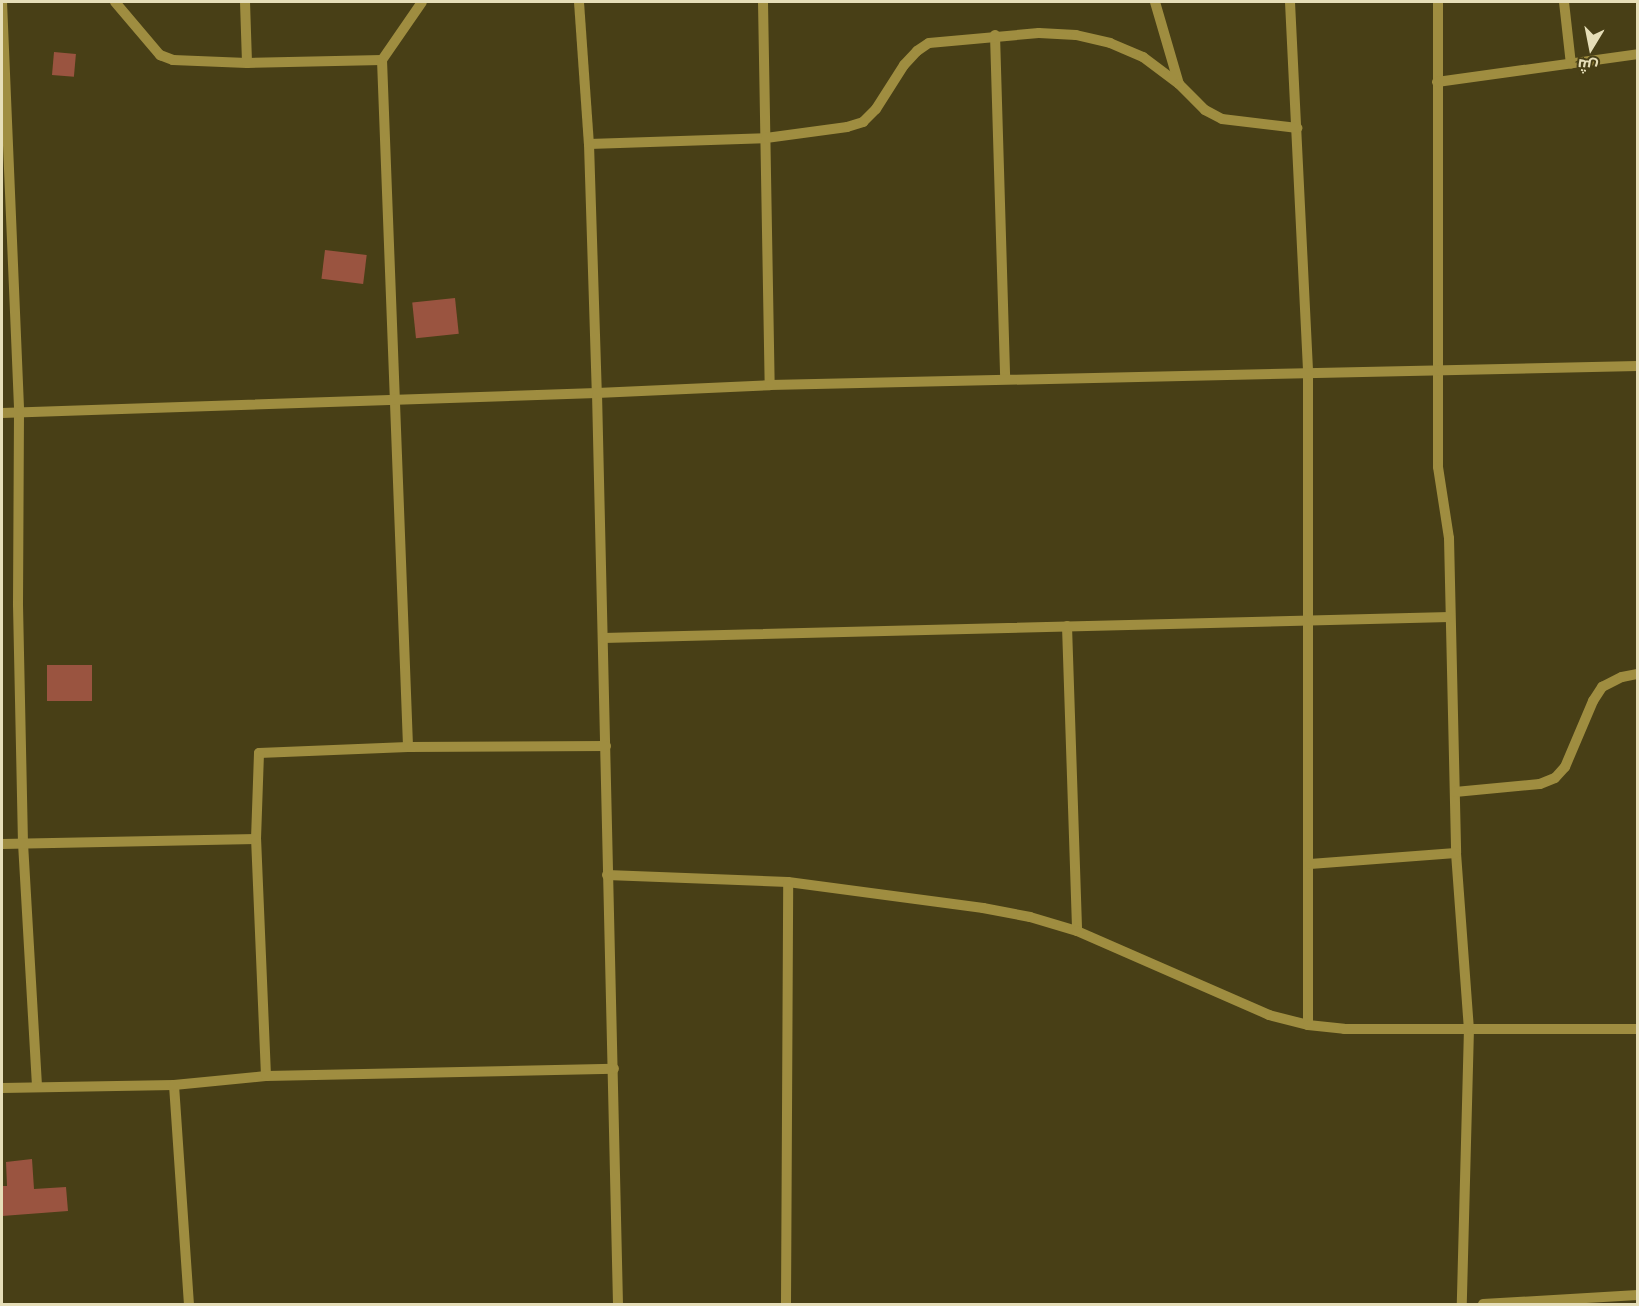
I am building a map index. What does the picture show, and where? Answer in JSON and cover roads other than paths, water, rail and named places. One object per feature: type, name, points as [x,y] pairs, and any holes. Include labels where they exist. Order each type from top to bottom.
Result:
[{"type":"street","points":[[2,2],[19,413],[18,605],[23,843],[37,1087]]},
{"type":"street","points":[[115,2],[160,55],[173,60],[247,63],[382,60]]},
{"type":"street","points":[[245,2],[247,63]]},
{"type":"street","points":[[408,747],[382,60],[422,2]]},
{"type":"street","points":[[579,2],[589,144],[597,393],[618,1305]]},
{"type":"street","points":[[763,2],[770,385]]},
{"type":"street","points":[[1155,2],[1179,84]]},
{"type":"street","points":[[1290,2],[1308,375],[1310,864],[1308,1025]]},
{"type":"street","points":[[1438,2],[1438,467],[1449,538],[1456,854],[1468,1028],[1462,1305]]},
{"type":"street","points":[[1564,2],[1571,64]]},
{"type":"street","points":[[589,144],[766,138],[847,127],[863,122],[876,109],[917,51],[929,43],[995,36],[1076,35],[1110,43],[1143,57],[1179,84],[1205,110],[1222,119],[1297,128]]},
{"type":"street","points":[[995,36],[1005,379]]},
{"type":"street","points":[[1437,82],[1638,54]]},
{"type":"street","points":[[2,413],[770,385],[1638,366]]},
{"type":"street","points":[[603,638],[1450,617]]},
{"type":"street","points":[[1067,626],[1077,931]]},
{"type":"street","points":[[1455,792],[1540,784],[1555,778],[1565,766],[1593,700],[1602,687],[1622,677],[1638,674]]},
{"type":"street","points":[[266,1076],[256,839],[259,753],[408,747],[606,746]]},
{"type":"street","points":[[2,844],[256,839]]},
{"type":"street","points":[[1310,864],[1456,854]]},
{"type":"street","points":[[607,874],[788,882],[983,908],[1030,917],[1077,931],[1269,1016],[1308,1025],[1344,1029],[1638,1029]]},
{"type":"street","points":[[786,1305],[788,882]]},
{"type":"street","points":[[2,1088],[174,1085],[266,1076],[614,1069]]},
{"type":"street","points":[[174,1085],[189,1305]]},
{"type":"street","points":[[1483,1305],[1638,1295]]}]
